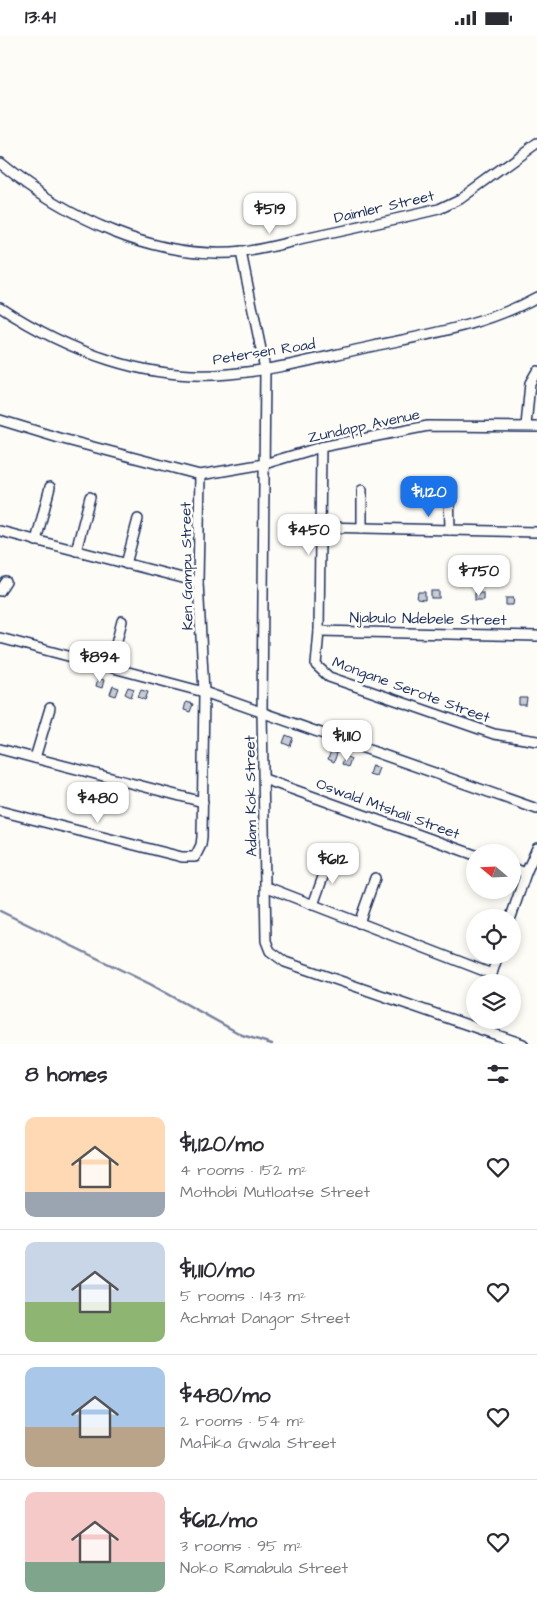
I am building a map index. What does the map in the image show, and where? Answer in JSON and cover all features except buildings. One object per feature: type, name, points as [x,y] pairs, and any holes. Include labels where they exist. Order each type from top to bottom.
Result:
[{"type":"street","name":"Daimler Street","points":[[0,163],[51,200],[105,227],[178,249],[200,252],[242,252],[439,209],[460,199],[537,143]]},
{"type":"street","name":"Adam Kok Street","points":[[242,252],[265,369],[262,712],[266,887],[264,929],[266,941],[270,951],[285,962],[466,1020]]},
{"type":"street","name":"Petersen Road","points":[[0,307],[59,340],[98,356],[144,369],[197,376],[265,369],[464,326],[494,317],[537,297]]},
{"type":"street","points":[[526,427],[530,383],[537,371]]},
{"type":"street","points":[[0,420],[59,438],[200,475]]},
{"type":"street","name":"Zundapp Avenue","points":[[200,475],[264,464],[320,447],[428,426],[537,427]]},
{"type":"street","name":"Mongane Serote Street","points":[[320,447],[321,527],[319,631],[316,665],[329,677],[494,734],[537,741]]},
{"type":"street","name":"Ken Gampu Street","points":[[0,811],[189,858],[195,857],[201,845],[203,802],[204,692],[198,582],[200,475]]},
{"type":"street","points":[[36,541],[50,487]]},
{"type":"street","points":[[449,487],[450,530]]},
{"type":"street","points":[[362,490],[362,528]]},
{"type":"street","points":[[76,551],[90,497]]},
{"type":"street","points":[[126,564],[138,519]]},
{"type":"street","points":[[321,527],[537,532]]},
{"type":"street","points":[[0,531],[198,582]]},
{"type":"street","points":[[0,591],[6,582]]},
{"type":"street","points":[[110,667],[122,621]]},
{"type":"street","name":"Njabulo Ndebele Street","points":[[319,631],[537,635]]},
{"type":"street","points":[[0,638],[204,692],[537,809]]},
{"type":"street","points":[[35,758],[50,708]]},
{"type":"street","points":[[0,749],[203,802]]},
{"type":"street","name":"Oswald Mtshali Street","points":[[264,779],[466,852]]},
{"type":"street","points":[[514,909],[537,848]]},
{"type":"street","points":[[312,905],[330,857]]},
{"type":"street","points":[[521,871],[526,873]]},
{"type":"street","points":[[359,923],[375,878]]},
{"type":"street","points":[[266,887],[481,974]]},
{"type":"street","name":"Adam Kok Street","points":[[490,1029],[523,1044]]},
{"type":"waterway","points":[[0,911],[150,984],[242,1035],[272,1044]]}]
